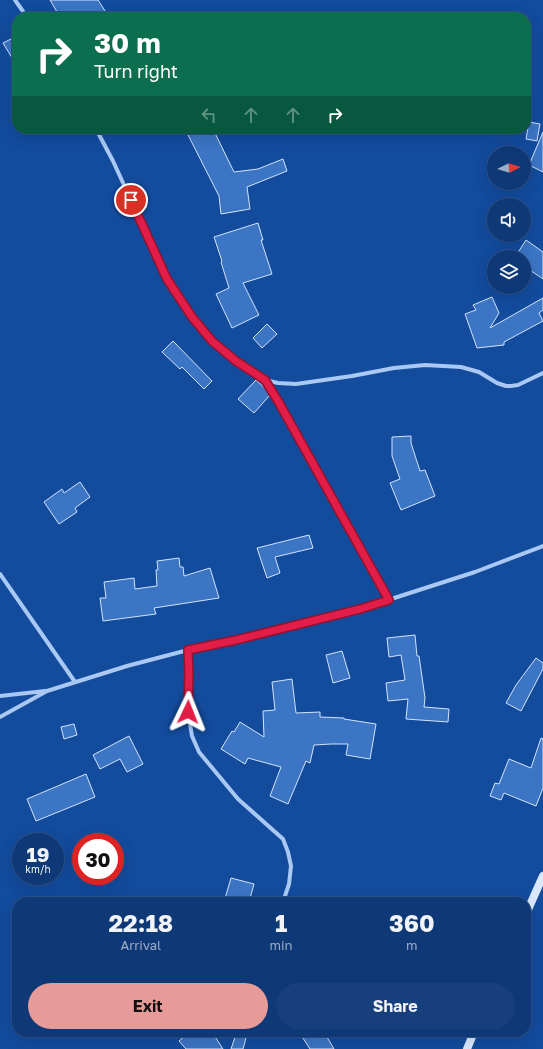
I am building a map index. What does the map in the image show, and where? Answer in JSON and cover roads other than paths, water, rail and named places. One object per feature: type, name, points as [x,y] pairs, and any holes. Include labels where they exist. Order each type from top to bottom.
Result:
[{"type":"main road","points":[[531,903],[543,876]]},
{"type":"main road","points":[[467,1049],[472,1037]]},
{"type":"street","points":[[15,0],[23,12]]},
{"type":"street","points":[[99,134],[113,161],[167,279],[188,311],[212,341],[236,361],[265,380],[278,383],[296,384],[394,368],[425,365],[462,366],[479,372],[497,383],[511,386],[518,385],[543,373]]},
{"type":"street","points":[[265,380],[282,407],[389,600]]},
{"type":"street","points":[[0,696],[47,691],[127,666],[188,650],[236,640],[360,609],[476,572],[543,546]]},
{"type":"street","points":[[0,574],[76,682]]},
{"type":"street","points":[[188,650],[188,712],[192,736],[199,752],[238,799],[283,839],[291,866],[284,897]]},
{"type":"street","points":[[0,717],[47,691]]}]
